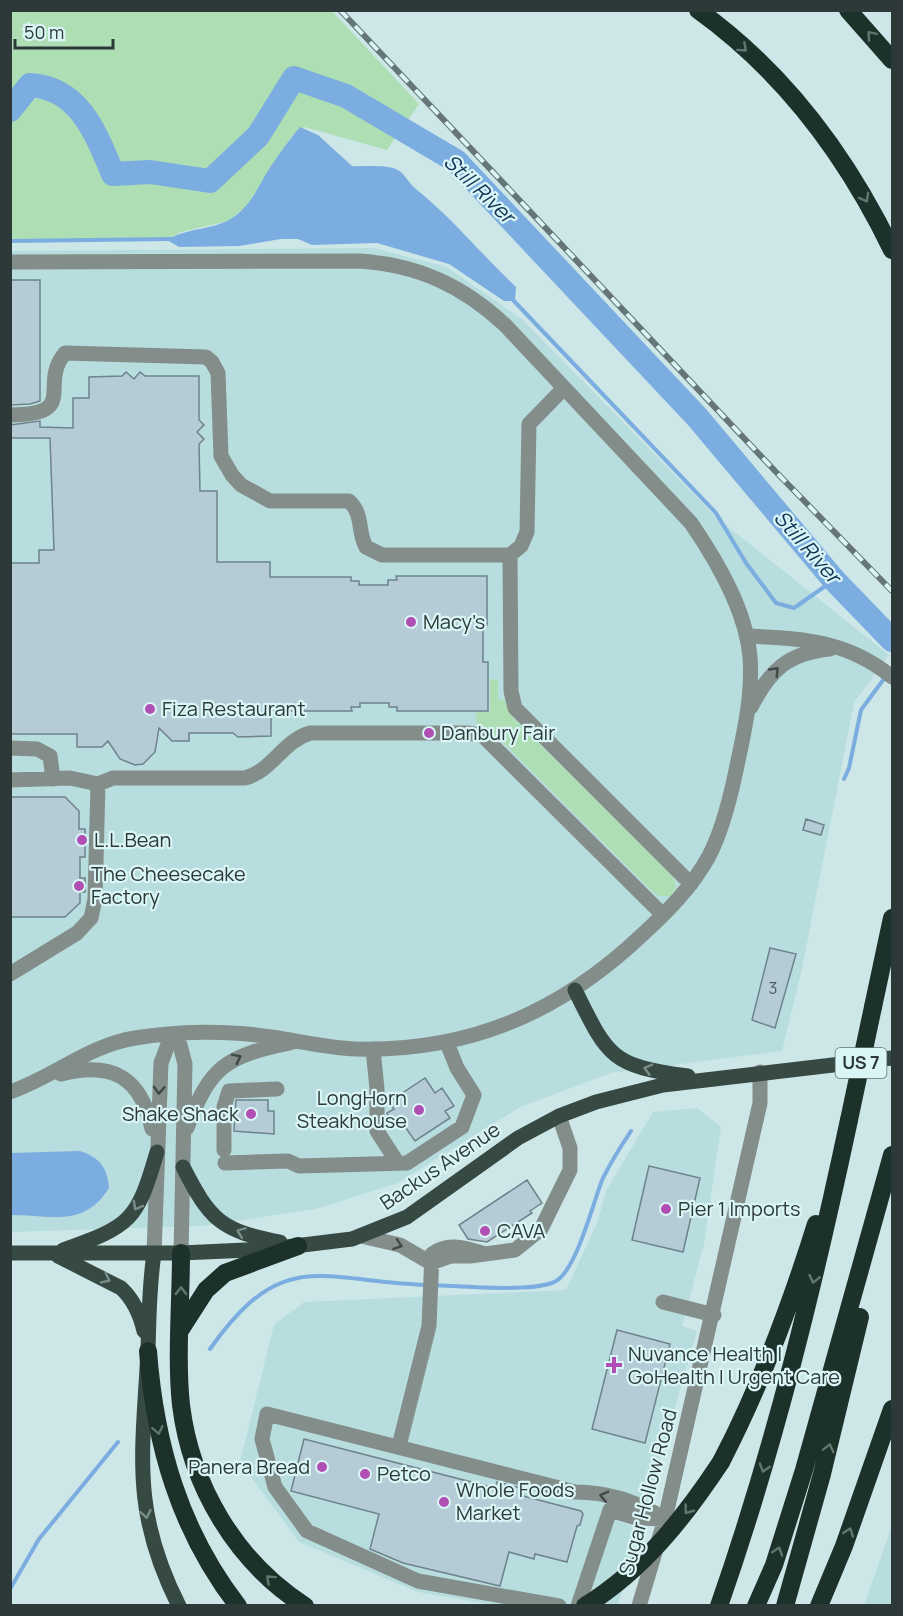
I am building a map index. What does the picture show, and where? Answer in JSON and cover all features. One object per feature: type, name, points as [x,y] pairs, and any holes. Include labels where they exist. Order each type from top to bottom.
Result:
[{"type":"highway","points":[[698,10],[762,66],[815,123],[861,190],[892,250]]},
{"type":"highway","points":[[848,10],[892,60]]},
{"type":"highway","name":"US 7","points":[[719,1605],[790,1378],[892,918]]},
{"type":"highway","points":[[585,1605],[630,1573],[669,1534],[721,1462],[749,1406],[782,1327],[849,1119]]},
{"type":"highway","points":[[756,1605],[774,1565],[804,1470],[892,1155]]},
{"type":"highway","points":[[785,1605],[836,1418],[892,1165]]},
{"type":"highway","points":[[181,1329],[206,1290],[225,1273],[298,1246]]},
{"type":"highway","points":[[181,1253],[181,1406],[195,1463],[218,1516],[254,1564],[305,1605]]},
{"type":"highway","points":[[148,1352],[154,1411],[177,1501],[206,1560],[238,1605]]},
{"type":"highway","points":[[819,1605],[844,1546],[892,1408]]},
{"type":"main road","points":[[575,990],[600,1039],[615,1055],[626,1062],[657,1072],[706,1079]]},
{"type":"main road","name":"Backus Avenue","points":[[10,1253],[181,1253],[298,1246],[361,1236],[415,1212],[518,1138],[559,1116],[637,1090],[760,1072],[888,1059]]},
{"type":"main road","points":[[53,1254],[105,1235],[127,1221],[142,1198],[157,1152]]},
{"type":"main road","points":[[183,1167],[204,1206],[224,1225],[254,1238],[298,1246]]},
{"type":"main road","points":[[53,1254],[111,1281],[129,1296],[141,1318],[148,1352]]},
{"type":"main road","points":[[154,1254],[148,1296],[148,1352],[142,1441],[145,1510],[153,1546],[179,1605]]},
{"type":"street","points":[[10,262],[360,261],[411,268],[449,282],[486,307],[691,523],[732,596],[747,636],[751,677],[746,721],[721,826],[711,853],[691,884],[663,915],[625,951],[575,990],[502,1027],[447,1042],[373,1049],[336,1048],[251,1034],[172,1034],[116,1042],[46,1078],[10,1092]]},
{"type":"street","points":[[10,415],[33,415],[49,408],[53,401],[58,365],[65,353],[206,357],[218,373],[221,456],[232,476],[248,491],[270,501],[349,501],[359,513],[360,531],[366,548],[382,555],[510,555],[521,546],[527,532],[529,424],[564,388]]},
{"type":"street","points":[[510,555],[511,691],[515,708],[691,884]]},
{"type":"street","points":[[747,636],[811,640],[848,650],[887,672]]},
{"type":"street","points":[[746,721],[767,680],[787,660],[815,650],[848,650]]},
{"type":"street","points":[[10,780],[70,778],[98,784],[113,778],[245,778],[261,771],[297,737],[310,733],[475,733],[488,740],[663,915]]},
{"type":"street","points":[[10,748],[37,750],[50,756],[52,779]]},
{"type":"street","points":[[10,974],[77,933],[91,918],[95,899],[98,784]]},
{"type":"street","points":[[172,1034],[180,1045],[185,1064],[181,1253]]},
{"type":"street","points":[[154,1254],[160,1063],[172,1034]]},
{"type":"street","points":[[183,1139],[202,1092],[218,1071],[242,1055],[297,1041]]},
{"type":"street","points":[[277,1089],[229,1091],[224,1107],[225,1156],[288,1161],[299,1166],[407,1163],[462,1127],[474,1095],[457,1068],[447,1042]]},
{"type":"street","points":[[373,1049],[377,1089],[377,1131],[397,1162]]},
{"type":"street","points":[[46,1078],[70,1072],[95,1070],[117,1074],[129,1081],[145,1102],[157,1152]]},
{"type":"street","name":"Sugar Hollow Road","points":[[639,1605],[665,1519],[714,1315],[760,1103],[760,1072]]},
{"type":"street","points":[[361,1236],[400,1245],[431,1263],[451,1256],[515,1250],[541,1229],[570,1170],[570,1148],[559,1116]]},
{"type":"street","points":[[399,1446],[429,1326],[431,1263]]},
{"type":"street","points":[[663,1302],[714,1315]]},
{"type":"street","points":[[559,1605],[418,1581],[307,1531],[275,1487],[262,1439],[267,1414],[574,1492],[590,1492],[642,1505],[665,1519]]},
{"type":"street","points":[[578,1605],[610,1510],[637,1518],[665,1519]]},
{"type":"shaded area","name":"Danbury Fair","points":[[374,248],[447,267],[523,320],[717,518],[889,655],[854,703],[802,968],[782,1051],[611,1073],[520,1107],[398,1183],[316,1209],[202,1226],[11,1232],[10,251]]},
{"type":"shaded area","points":[[697,1108],[721,1127],[704,1244],[682,1326],[697,1331],[618,1605],[494,1605],[418,1592],[299,1542],[240,1462],[274,1325],[304,1302],[566,1290],[597,1223],[607,1189],[653,1112]]},
{"type":"shaded area","points":[[892,1526],[892,1605],[864,1605]]},
{"type":"green space","points":[[10,11],[332,11],[419,104],[387,150],[304,127],[291,137],[246,207],[228,221],[181,232],[167,240],[11,241]]},
{"type":"green space","points":[[490,679],[498,680],[498,699],[504,700],[514,719],[673,876],[676,888],[670,896],[659,896],[653,892],[497,736],[477,723],[476,712],[490,712]]},
{"type":"water","points":[[300,127],[318,135],[352,166],[388,167],[401,172],[414,188],[443,213],[516,287],[515,301],[504,301],[449,264],[377,243],[312,245],[298,239],[281,239],[239,246],[179,247],[167,240],[182,233],[214,226],[237,215],[253,197],[273,163]]},
{"type":"water","points":[[80,1151],[97,1160],[107,1175],[109,1188],[99,1201],[78,1214],[66,1216],[11,1215],[11,1153]]},
{"type":"building","points":[[10,280],[40,280],[40,401],[30,404],[10,405]]},
{"type":"building","points":[[126,372],[134,379],[140,372],[145,376],[199,376],[199,420],[204,425],[197,432],[204,439],[199,444],[200,491],[217,491],[217,562],[270,562],[270,577],[351,577],[351,581],[359,581],[359,585],[388,585],[388,580],[397,580],[396,576],[487,576],[487,625],[483,625],[483,662],[488,662],[488,711],[397,711],[397,707],[389,707],[389,703],[360,703],[360,707],[351,707],[352,711],[271,711],[271,736],[238,737],[233,733],[189,733],[189,741],[172,741],[159,728],[155,752],[143,764],[135,765],[120,759],[108,741],[102,747],[77,747],[77,734],[10,734],[10,563],[39,563],[39,550],[54,550],[50,438],[10,438],[10,425],[40,421],[40,427],[73,428],[73,398],[89,398],[89,377],[122,376]]},
{"type":"building","points":[[10,797],[65,797],[79,811],[79,829],[85,829],[85,857],[80,857],[80,878],[85,878],[85,892],[80,892],[80,903],[65,917],[10,917]]},
{"type":"building","points":[[806,819],[824,825],[821,835],[803,830]]},
{"type":"building","points":[[770,948],[796,954],[775,1028],[752,1020]]},
{"type":"building","name":"LongHorn Steakhouse","points":[[425,1078],[435,1093],[442,1088],[454,1106],[445,1111],[450,1118],[415,1141],[401,1121],[392,1127],[387,1113],[394,1109],[389,1102]]},
{"type":"building","name":"Shake Shack","points":[[236,1100],[268,1100],[268,1111],[274,1111],[274,1134],[234,1131]]},
{"type":"building","name":"Pier 1 Imports","points":[[649,1166],[700,1178],[683,1252],[632,1240]]},
{"type":"building","points":[[527,1180],[542,1203],[530,1211],[532,1213],[487,1242],[468,1239],[459,1225]]},
{"type":"building","points":[[617,1330],[670,1344],[645,1443],[592,1429]]},
{"type":"building","points":[[304,1439],[495,1488],[497,1482],[521,1488],[519,1495],[581,1511],[583,1514],[580,1525],[577,1526],[567,1562],[535,1554],[534,1559],[509,1552],[500,1586],[403,1563],[370,1549],[379,1514],[291,1491]]},
{"type":"waterway","name":"Still River","points":[[10,110],[30,85],[47,88],[74,104],[84,116],[113,174],[150,172],[210,181],[258,136],[294,78],[346,96],[456,161],[697,417],[834,580],[892,640]]},
{"type":"waterway","points":[[10,241],[172,239]]},
{"type":"waterway","points":[[513,300],[716,513],[746,563],[776,603],[794,608],[834,580]]},
{"type":"waterway","points":[[844,779],[849,768],[861,710],[886,676]]},
{"type":"waterway","points":[[433,1285],[527,1287],[552,1283],[561,1277],[576,1253],[603,1178],[631,1131]]},
{"type":"waterway","points":[[210,1349],[236,1317],[260,1295],[282,1282],[305,1277],[330,1276],[426,1285]]},
{"type":"waterway","points":[[10,1589],[39,1539],[118,1442]]},
{"type":"railway","points":[[340,10],[776,472],[892,591]]},
{"type":"place","name":"Macy's","points":[[411,622]]},
{"type":"place","name":"Fiza Restaurant","points":[[150,709]]},
{"type":"place","name":"Danbury Fair","points":[[429,733]]},
{"type":"place","name":"L.L.Bean","points":[[82,840]]},
{"type":"place","name":"The Cheesecake Factory","points":[[79,886]]},
{"type":"place","name":"LongHorn Steakhouse","points":[[419,1110]]},
{"type":"place","name":"Shake Shack","points":[[251,1114]]},
{"type":"place","name":"Pier 1 Imports","points":[[666,1209]]},
{"type":"place","name":"CAVA","points":[[485,1231]]},
{"type":"place","name":"Nuvance Health | GoHealth | Urgent Care","points":[[614,1365]]},
{"type":"place","name":"Panera Bread","points":[[322,1467]]},
{"type":"place","name":"Petco","points":[[365,1474]]},
{"type":"place","name":"Whole Foods Market","points":[[444,1502]]}]
